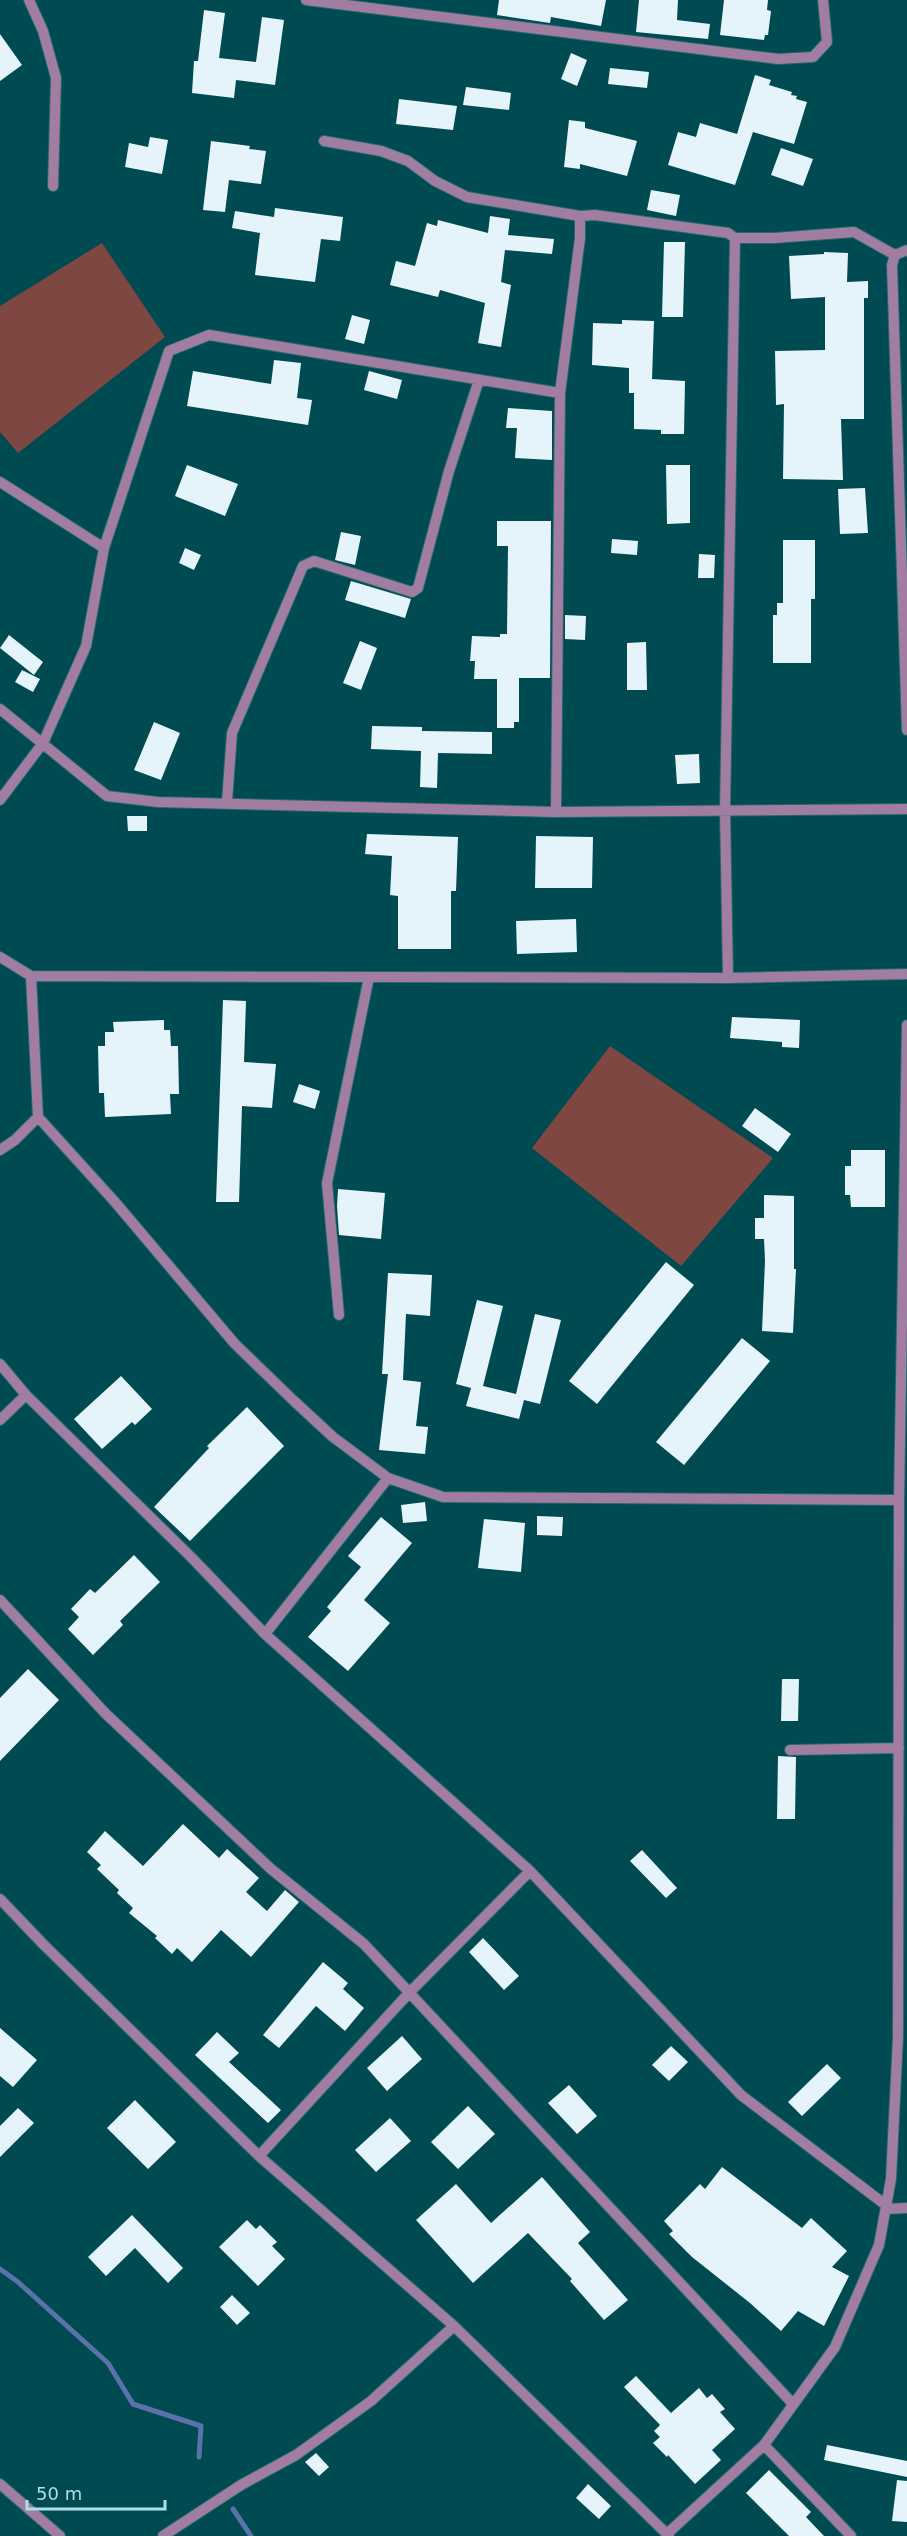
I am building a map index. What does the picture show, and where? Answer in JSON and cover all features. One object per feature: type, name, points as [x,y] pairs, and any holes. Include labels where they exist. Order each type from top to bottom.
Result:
[{"type":"street","points":[[28,0],[43,31],[56,78],[53,186]]},
{"type":"street","points":[[306,0],[778,59],[813,57],[827,42],[822,0]]},
{"type":"street","points":[[324,141],[381,151],[408,161],[435,181],[467,197],[580,216],[595,215],[717,231],[728,233],[735,238],[774,238],[854,232],[895,255]]},
{"type":"street","points":[[556,812],[560,393],[580,238],[580,216]]},
{"type":"street","points":[[728,978],[724,810],[735,238]]},
{"type":"street","points":[[907,250],[895,255],[892,264],[907,730]]},
{"type":"street","points":[[0,800],[43,743],[86,646],[104,548],[169,351],[209,335],[560,393]]},
{"type":"street","points":[[227,802],[232,733],[303,566],[314,561],[412,592],[418,588],[449,471],[479,380]]},
{"type":"street","points":[[0,483],[104,548]]},
{"type":"street","points":[[0,709],[107,796],[158,802],[556,812],[907,809]]},
{"type":"street","points":[[0,957],[31,976],[728,978],[907,974]]},
{"type":"street","points":[[31,976],[38,1117],[115,1202],[235,1344],[333,1437],[388,1478],[442,1497],[899,1500]]},
{"type":"street","points":[[339,1315],[327,1183],[369,977]]},
{"type":"street","points":[[0,1899],[259,2156],[454,2326],[668,2535],[764,2445],[835,2347],[879,2245],[891,2179],[903,2037],[898,1748],[899,1500],[907,1025]]},
{"type":"street","points":[[0,1150],[15,1140],[38,1117]]},
{"type":"street","points":[[0,1364],[26,1395],[192,1558],[265,1634],[530,1871],[741,2095],[886,2208],[907,2208]]},
{"type":"street","points":[[0,1420],[26,1395]]},
{"type":"street","points":[[265,1634],[388,1478]]},
{"type":"street","points":[[0,1600],[106,1714],[272,1869],[364,1944],[793,2404]]},
{"type":"street","points":[[790,1750],[898,1748]]},
{"type":"street","points":[[259,2156],[410,1993],[530,1871]]},
{"type":"street","points":[[163,2536],[241,2485],[296,2455],[371,2401],[454,2326]]},
{"type":"street","points":[[764,2445],[851,2536]]},
{"type":"street","points":[[0,2484],[60,2536]]},
{"type":"shaded area","points":[[102,243],[165,337],[18,453],[0,432],[0,306]]},
{"type":"shaded area","points":[[610,1046],[773,1158],[681,1266],[532,1148]]},
{"type":"building","points":[[499,0],[606,0],[601,26],[551,17],[550,23],[497,15]]},
{"type":"building","points":[[639,0],[678,0],[677,20],[710,24],[708,39],[636,32]]},
{"type":"building","points":[[724,0],[768,0],[767,10],[771,11],[768,35],[765,35],[764,40],[720,35]]},
{"type":"building","points":[[204,10],[225,13],[219,58],[256,62],[262,17],[284,20],[275,85],[236,80],[234,98],[192,93],[194,61],[198,61]]},
{"type":"building","points":[[0,34],[22,65],[0,81]]},
{"type":"building","points":[[571,53],[587,60],[577,86],[561,79]]},
{"type":"building","points":[[610,68],[649,72],[647,88],[608,84]]},
{"type":"building","points":[[755,75],[771,80],[769,85],[792,92],[791,95],[797,96],[796,99],[807,102],[794,144],[753,132],[735,185],[668,165],[678,132],[696,137],[700,123],[737,134]]},
{"type":"building","points":[[466,87],[511,93],[509,110],[463,105]]},
{"type":"building","points":[[399,99],[457,106],[453,130],[396,124]]},
{"type":"building","points":[[569,120],[585,122],[585,128],[637,141],[627,176],[580,164],[580,169],[564,167]]},
{"type":"building","points":[[150,137],[168,140],[162,174],[125,167],[129,143],[148,147]]},
{"type":"building","points":[[211,141],[250,146],[249,149],[266,151],[261,184],[229,180],[225,212],[203,210]]},
{"type":"building","points":[[781,148],[813,159],[803,186],[771,175]]},
{"type":"building","points":[[651,190],[680,195],[676,216],[647,210]]},
{"type":"building","points":[[275,208],[343,217],[340,241],[321,239],[315,282],[255,275],[260,233],[232,228],[235,211],[274,217]]},
{"type":"building","points":[[490,216],[510,219],[508,235],[554,239],[552,254],[505,250],[501,282],[511,285],[501,347],[478,343],[485,303],[440,290],[438,297],[390,285],[396,261],[415,266],[427,223],[437,226],[438,220],[488,233]]},
{"type":"building","points":[[664,242],[685,242],[683,317],[662,317]]},
{"type":"building","points":[[824,252],[848,253],[847,282],[868,281],[868,298],[864,298],[864,419],[841,419],[843,480],[783,479],[784,404],[776,405],[775,351],[825,350],[825,297],[791,299],[789,256],[824,254]]},
{"type":"building","points":[[352,315],[370,320],[364,344],[345,339]]},
{"type":"building","points":[[622,320],[654,321],[652,379],[685,381],[684,434],[661,434],[661,430],[634,429],[634,393],[629,393],[629,368],[592,365],[593,323],[622,324]]},
{"type":"building","points":[[274,360],[301,363],[297,398],[312,400],[308,425],[187,406],[193,371],[271,384]]},
{"type":"building","points":[[369,371],[402,380],[397,399],[364,390]]},
{"type":"building","points":[[508,408],[552,411],[552,460],[515,458],[517,428],[506,428]]},
{"type":"building","points":[[187,465],[238,484],[225,516],[175,496]]},
{"type":"building","points":[[666,465],[690,465],[690,523],[667,524]]},
{"type":"building","points":[[865,488],[868,533],[840,534],[838,489]]},
{"type":"building","points":[[497,521],[551,521],[550,678],[519,678],[519,722],[514,722],[514,728],[497,728],[497,679],[474,679],[475,661],[470,661],[472,636],[500,637],[500,634],[507,634],[508,546],[497,546]]},
{"type":"building","points":[[341,532],[361,536],[355,565],[335,560]]},
{"type":"building","points":[[612,539],[638,541],[637,555],[611,553]]},
{"type":"building","points":[[783,540],[815,540],[815,599],[811,599],[811,663],[773,663],[773,615],[777,615],[777,603],[783,603]]},
{"type":"building","points":[[185,548],[201,555],[194,570],[179,563]]},
{"type":"building","points":[[699,554],[715,555],[714,578],[698,578]]},
{"type":"building","points":[[351,581],[411,599],[405,618],[345,600]]},
{"type":"building","points":[[565,615],[586,616],[585,640],[565,639]]},
{"type":"building","points":[[9,635],[43,662],[34,675],[0,648]]},
{"type":"building","points":[[360,641],[377,648],[361,690],[343,683]]},
{"type":"building","points":[[646,642],[647,690],[627,690],[627,643]]},
{"type":"building","points":[[22,670],[40,679],[33,692],[15,682]]},
{"type":"building","points":[[154,722],[180,733],[161,780],[134,770]]},
{"type":"building","points":[[372,726],[422,727],[422,731],[492,732],[492,754],[438,753],[437,788],[420,787],[421,751],[371,749]]},
{"type":"building","points":[[699,754],[700,783],[677,784],[675,755]]},
{"type":"building","points":[[127,816],[147,816],[147,831],[128,831]]},
{"type":"building","points":[[367,834],[458,837],[456,891],[451,891],[451,949],[398,949],[398,896],[390,895],[392,856],[365,854]]},
{"type":"building","points":[[536,836],[593,837],[592,888],[535,888]]},
{"type":"building","points":[[576,919],[577,952],[517,954],[516,921]]},
{"type":"building","points":[[223,1000],[246,1001],[244,1062],[276,1064],[272,1108],[242,1106],[239,1202],[216,1202]]},
{"type":"building","points":[[732,1017],[800,1020],[799,1048],[782,1047],[782,1042],[730,1038]]},
{"type":"building","points":[[164,1020],[164,1030],[170,1030],[171,1046],[178,1046],[179,1094],[170,1094],[171,1114],[105,1117],[104,1093],[99,1093],[98,1046],[105,1046],[105,1032],[114,1032],[113,1022]]},
{"type":"building","points":[[299,1084],[320,1091],[315,1109],[293,1102]]},
{"type":"building","points":[[755,1108],[791,1134],[778,1152],[742,1126]]},
{"type":"building","points":[[851,1150],[885,1150],[885,1207],[851,1207],[850,1195],[845,1195],[845,1166],[851,1166]]},
{"type":"building","points":[[338,1189],[385,1193],[381,1239],[339,1235]]},
{"type":"building","points":[[764,1195],[794,1196],[794,1269],[796,1269],[793,1333],[762,1331],[764,1239],[755,1239],[755,1218],[764,1218]]},
{"type":"building","points":[[666,1262],[694,1285],[597,1404],[569,1381]]},
{"type":"building","points":[[388,1273],[432,1275],[430,1316],[406,1314],[403,1380],[421,1382],[416,1426],[428,1427],[425,1454],[379,1450],[388,1374],[382,1374]]},
{"type":"building","points":[[477,1300],[503,1306],[483,1386],[516,1394],[535,1314],[561,1320],[540,1404],[524,1400],[519,1419],[466,1406],[471,1388],[456,1384]]},
{"type":"building","points":[[742,1338],[770,1361],[684,1465],[656,1442]]},
{"type":"building","points":[[121,1376],[152,1409],[135,1425],[132,1422],[102,1449],[74,1419]]},
{"type":"building","points":[[247,1407],[284,1446],[190,1541],[154,1507],[209,1448],[207,1446]]},
{"type":"building","points":[[425,1502],[427,1521],[403,1523],[401,1505]]},
{"type":"building","points":[[537,1516],[563,1517],[562,1536],[537,1535]]},
{"type":"building","points":[[381,1517],[412,1543],[364,1600],[390,1623],[348,1671],[308,1637],[331,1611],[327,1607],[361,1567],[348,1556]]},
{"type":"building","points":[[484,1519],[525,1523],[521,1572],[478,1568]]},
{"type":"building","points":[[134,1555],[160,1582],[120,1621],[123,1625],[93,1655],[68,1629],[79,1617],[71,1609],[90,1589],[95,1593]]},
{"type":"building","points":[[28,1669],[59,1700],[0,1761],[0,1698]]},
{"type":"building","points":[[782,1679],[799,1679],[798,1721],[781,1721]]},
{"type":"building","points":[[778,1756],[796,1757],[795,1819],[777,1819]]},
{"type":"building","points":[[183,1824],[219,1858],[227,1849],[259,1878],[246,1892],[267,1911],[285,1890],[299,1902],[251,1957],[221,1930],[192,1962],[177,1948],[172,1954],[155,1938],[157,1936],[129,1913],[133,1908],[117,1893],[119,1890],[97,1869],[101,1865],[87,1852],[105,1831],[143,1866]]},
{"type":"building","points":[[642,1850],[677,1888],[666,1898],[630,1861]]},
{"type":"building","points":[[483,1938],[519,1976],[504,1990],[469,1952]]},
{"type":"building","points":[[323,1962],[348,1983],[343,1989],[364,2008],[345,2031],[316,2006],[279,2048],[263,2035]]},
{"type":"building","points":[[0,2028],[37,2060],[13,2087],[0,2076]]},
{"type":"building","points":[[217,2032],[239,2053],[229,2062],[281,2110],[268,2123],[195,2055]]},
{"type":"building","points":[[402,2036],[422,2059],[387,2091],[367,2068]]},
{"type":"building","points":[[671,2046],[688,2062],[669,2081],[652,2065]]},
{"type":"building","points":[[827,2064],[841,2078],[802,2116],[788,2102]]},
{"type":"building","points":[[569,2085],[597,2116],[577,2134],[548,2103]]},
{"type":"building","points":[[135,2100],[176,2142],[148,2169],[107,2128]]},
{"type":"building","points":[[468,2106],[495,2134],[458,2169],[431,2142]]},
{"type":"building","points":[[18,2108],[34,2123],[0,2157],[0,2126]]},
{"type":"building","points":[[390,2118],[411,2141],[376,2172],[355,2150]]},
{"type":"building","points":[[722,2167],[802,2228],[811,2218],[847,2251],[832,2267],[849,2276],[824,2326],[798,2311],[781,2331],[692,2257],[669,2234],[673,2231],[664,2221],[700,2184],[705,2189]]},
{"type":"building","points":[[542,2177],[590,2232],[578,2243],[628,2300],[604,2320],[570,2281],[572,2279],[528,2233],[473,2283],[416,2220],[456,2184],[491,2223]]},
{"type":"building","points":[[132,2215],[183,2268],[168,2283],[135,2248],[106,2276],[88,2257]]},
{"type":"building","points":[[247,2220],[256,2229],[260,2225],[277,2242],[272,2246],[285,2259],[258,2286],[219,2247]]},
{"type":"building","points":[[232,2295],[250,2313],[237,2325],[220,2307]]},
{"type":"building","points":[[636,2376],[671,2413],[699,2388],[707,2398],[712,2394],[725,2409],[720,2412],[735,2429],[712,2450],[721,2460],[695,2484],[668,2455],[667,2457],[653,2443],[660,2437],[654,2431],[660,2425],[624,2387]]},
{"type":"building","points":[[827,2445],[907,2461],[907,2477],[824,2460]]},
{"type":"building","points":[[316,2453],[329,2467],[319,2476],[305,2462]]},
{"type":"building","points":[[769,2470],[811,2512],[806,2517],[824,2536],[789,2536],[746,2493]]},
{"type":"building","points":[[897,2480],[907,2481],[907,2522],[892,2521]]},
{"type":"building","points":[[588,2484],[611,2506],[599,2519],[576,2498]]},
{"type":"waterway","points":[[0,2269],[18,2282],[108,2363],[133,2404],[201,2426],[199,2457]]},
{"type":"waterway","points":[[233,2509],[251,2536]]}]
